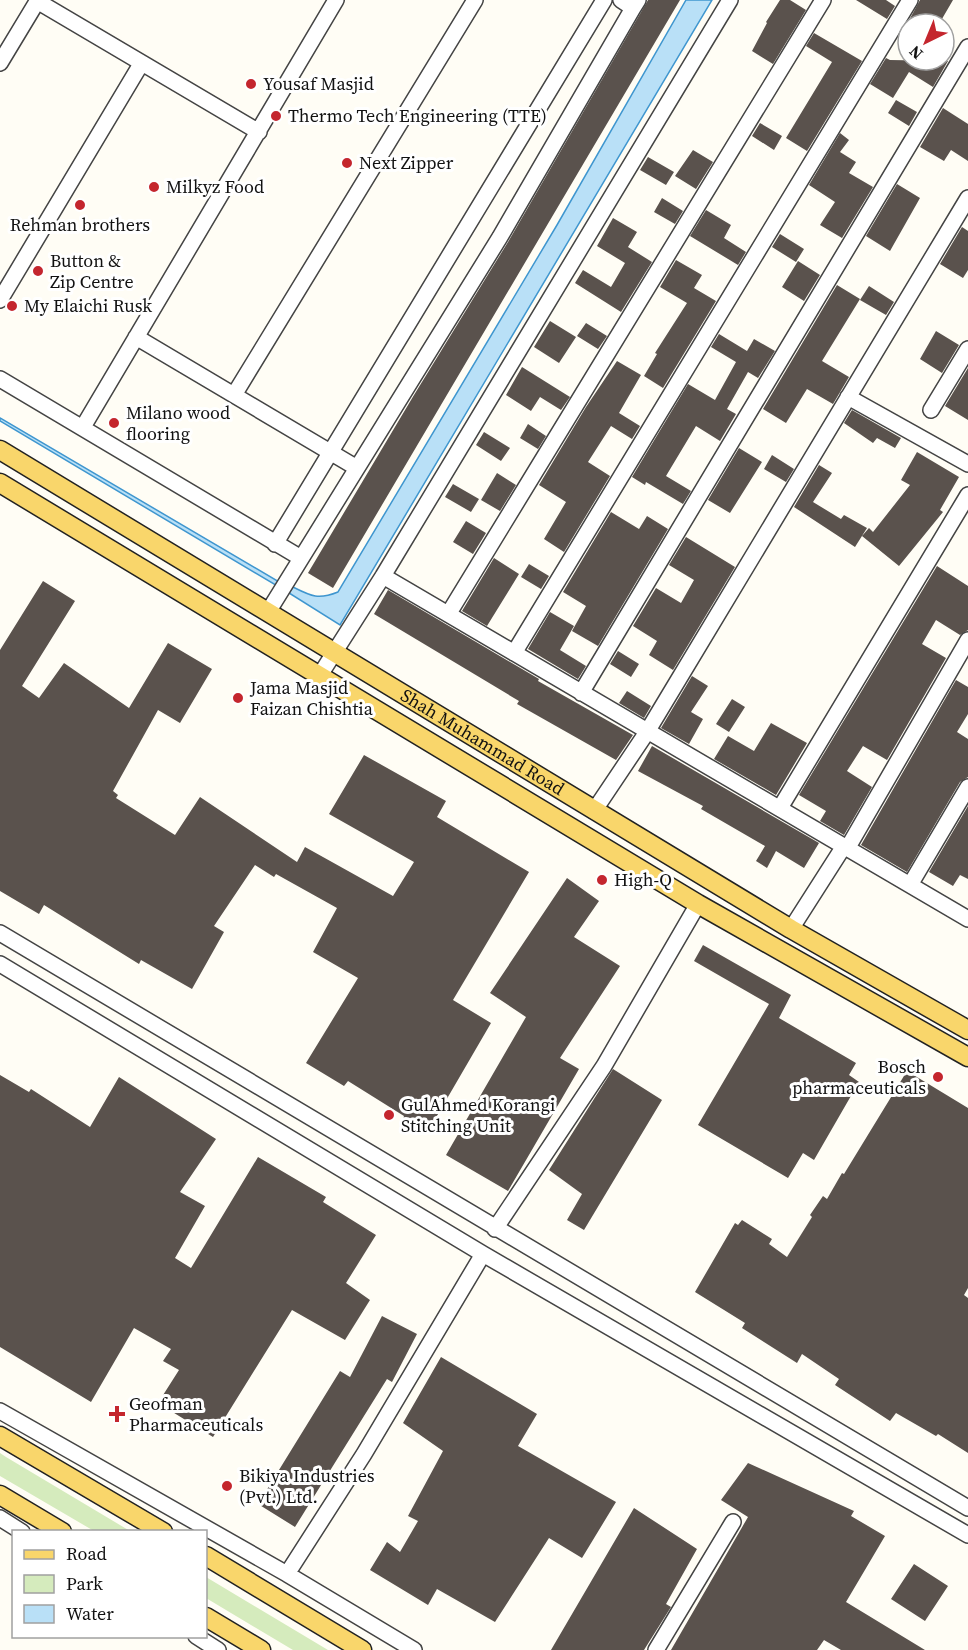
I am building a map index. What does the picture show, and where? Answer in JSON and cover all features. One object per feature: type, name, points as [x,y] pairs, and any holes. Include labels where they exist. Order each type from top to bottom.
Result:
[{"type":"main road","name":"Shah Muhammad Road","points":[[0,450],[272,606],[335,652],[594,811],[791,929],[968,1030]]},
{"type":"main road","name":"Shah Muhammad Road","points":[[0,483],[698,904],[968,1057]]},
{"type":"main road","points":[[0,1436],[160,1530]]},
{"type":"main road","points":[[0,1495],[59,1530]]},
{"type":"main road","points":[[207,1557],[363,1650]]},
{"type":"main road","points":[[207,1618],[261,1650]]},
{"type":"street","points":[[83,427],[336,0]]},
{"type":"street","points":[[234,396],[475,0]]},
{"type":"street","points":[[275,544],[604,0]]},
{"type":"street","points":[[320,675],[383,576],[730,0]]},
{"type":"street","points":[[449,613],[823,0]]},
{"type":"street","points":[[514,653],[910,0]]},
{"type":"street","points":[[0,63],[37,1],[259,132]]},
{"type":"street","points":[[272,606],[500,237],[631,3]]},
{"type":"street","points":[[581,693],[968,47]]},
{"type":"street","points":[[0,300],[141,64]]},
{"type":"street","points":[[594,811],[646,732],[968,198]]},
{"type":"street","points":[[136,337],[357,468]]},
{"type":"street","points":[[931,410],[968,349]]},
{"type":"street","points":[[0,379],[301,558]]},
{"type":"street","points":[[848,397],[968,464]]},
{"type":"street","points":[[780,808],[968,495]]},
{"type":"street","points":[[383,576],[968,919]]},
{"type":"street","points":[[791,929],[845,848],[968,640]]},
{"type":"street","points":[[910,885],[968,787]]},
{"type":"street","points":[[495,1229],[604,1066],[698,904]]},
{"type":"street","points":[[0,933],[968,1508]]},
{"type":"street","points":[[0,964],[503,1266],[968,1535]]},
{"type":"street","points":[[503,1266],[518,1242]]},
{"type":"street","points":[[286,1574],[364,1454],[483,1254]]},
{"type":"street","points":[[0,1411],[286,1574],[414,1650]]},
{"type":"street","points":[[0,1518],[19,1530]]},
{"type":"street","points":[[656,1650],[733,1522]]},
{"type":"street","points":[[199,1638],[218,1650]]},
{"type":"green space","points":[[0,1453],[128,1530],[92,1530],[0,1476]]},
{"type":"green space","points":[[207,1578],[328,1650],[293,1650],[207,1599]]},
{"type":"water","points":[[686,0],[712,0],[340,625],[289,593],[293,587],[315,596],[338,592],[557,225]]},
{"type":"water","points":[[0,418],[281,583],[279,587],[0,421]]},
{"type":"building","points":[[648,0],[680,0],[333,588],[308,573],[508,242]]},
{"type":"building","points":[[780,0],[790,0],[806,10],[773,64],[752,51]]},
{"type":"building","points":[[856,0],[886,0],[895,6],[887,19]]},
{"type":"building","points":[[920,0],[953,0],[946,12],[914,12]]},
{"type":"building","points":[[814,33],[862,61],[807,151],[786,138],[832,62],[806,46]]},
{"type":"building","points":[[886,58],[896,60],[896,72],[909,72],[893,98],[870,84]]},
{"type":"building","points":[[909,72],[942,72],[933,87]]},
{"type":"building","points":[[896,100],[917,112],[909,126],[888,113]]},
{"type":"building","points":[[943,108],[968,124],[968,161],[951,150],[944,161],[920,147]]},
{"type":"building","points":[[760,123],[782,136],[774,150],[752,136]]},
{"type":"building","points":[[840,133],[849,140],[840,152],[856,162],[849,173],[873,187],[842,238],[820,225],[835,202],[809,185]]},
{"type":"building","points":[[693,150],[713,162],[696,189],[675,176]]},
{"type":"building","points":[[648,157],[674,172],[666,185],[640,170]]},
{"type":"building","points":[[897,184],[920,198],[890,251],[866,236]]},
{"type":"building","points":[[662,198],[683,211],[675,224],[654,212]]},
{"type":"building","points":[[706,210],[731,225],[724,238],[746,252],[738,265],[690,236]]},
{"type":"building","points":[[613,218],[637,232],[628,247],[652,262],[621,312],[575,283],[583,270],[611,287],[625,263],[597,246]]},
{"type":"building","points":[[962,227],[968,231],[968,270],[963,278],[940,264]]},
{"type":"building","points":[[780,234],[804,249],[796,262],[772,247]]},
{"type":"building","points":[[676,260],[702,275],[694,288],[716,301],[663,388],[644,376],[657,354],[655,353],[687,303],[660,287]]},
{"type":"building","points":[[798,261],[820,275],[804,301],[782,287]]},
{"type":"building","points":[[837,285],[860,299],[822,361],[849,377],[833,404],[807,389],[786,423],[763,409]]},
{"type":"building","points":[[869,286],[894,302],[886,315],[860,300]]},
{"type":"building","points":[[550,321],[576,337],[559,363],[534,347]]},
{"type":"building","points":[[586,323],[607,336],[598,349],[577,336]]},
{"type":"building","points":[[936,331],[959,345],[942,373],[920,359]]},
{"type":"building","points":[[719,334],[747,351],[754,339],[775,351],[758,378],[748,372],[727,409],[736,414],[720,441],[696,426],[666,476],[691,491],[683,504],[646,482],[645,485],[632,477],[688,384],[715,400],[736,362],[711,347]]},
{"type":"building","points":[[617,361],[641,375],[619,413],[640,426],[632,439],[611,426],[588,462],[610,476],[564,552],[544,539],[566,502],[539,485]]},
{"type":"building","points":[[522,367],[570,397],[561,410],[540,397],[531,411],[506,395]]},
{"type":"building","points":[[968,368],[968,420],[945,406]]},
{"type":"building","points":[[852,410],[901,438],[895,448],[877,438],[873,443],[844,423]]},
{"type":"building","points":[[528,424],[546,436],[538,449],[520,438]]},
{"type":"building","points":[[484,432],[510,448],[501,461],[476,445]]},
{"type":"building","points":[[739,448],[762,462],[730,513],[708,500]]},
{"type":"building","points":[[917,452],[959,477],[940,510],[943,512],[899,566],[862,536],[869,528],[873,532],[910,485],[901,480]]},
{"type":"building","points":[[772,455],[794,469],[786,482],[764,469]]},
{"type":"building","points":[[819,465],[832,473],[813,502],[841,519],[844,515],[867,528],[855,547],[794,507]]},
{"type":"building","points":[[497,473],[516,485],[500,511],[481,500]]},
{"type":"building","points":[[453,484],[479,499],[471,512],[445,497]]},
{"type":"building","points":[[611,512],[639,529],[647,516],[668,529],[598,646],[572,631],[586,606],[563,592]]},
{"type":"building","points":[[466,521],[486,533],[473,554],[453,542]]},
{"type":"building","points":[[686,537],[735,567],[673,670],[649,655],[657,641],[633,626],[656,588],[681,603],[694,580],[669,565]]},
{"type":"building","points":[[494,558],[519,574],[487,626],[462,611]]},
{"type":"building","points":[[529,564],[549,576],[541,589],[521,577]]},
{"type":"building","points":[[937,566],[968,586],[968,630],[960,635],[936,620],[922,644],[946,658],[887,760],[863,746],[847,771],[872,787],[844,835],[820,821],[826,811],[799,795]]},
{"type":"building","points":[[43,581],[75,601],[22,686],[39,698],[64,663],[129,708],[168,643],[212,669],[180,723],[158,710],[113,791],[118,795],[116,798],[175,835],[200,797],[297,862],[305,847],[393,896],[414,862],[329,814],[364,755],[446,801],[437,817],[529,872],[453,1000],[491,1023],[427,1133],[348,1081],[344,1086],[306,1063],[358,978],[313,952],[337,908],[276,874],[274,877],[255,865],[214,926],[224,932],[192,989],[141,960],[139,964],[44,905],[39,914],[0,891],[0,650]]},
{"type":"building","points":[[388,590],[539,679],[538,681],[633,735],[616,760],[517,704],[519,701],[374,614]]},
{"type":"building","points":[[550,612],[574,626],[560,650],[586,666],[578,679],[528,649]]},
{"type":"building","points":[[618,651],[639,664],[631,677],[610,664]]},
{"type":"building","points":[[692,676],[708,686],[691,712],[703,719],[689,744],[661,728]]},
{"type":"building","points":[[956,680],[968,687],[968,714],[957,732],[968,739],[968,777],[960,782],[907,872],[861,845]]},
{"type":"building","points":[[627,691],[651,706],[644,718],[619,703]]},
{"type":"building","points":[[732,699],[745,707],[729,732],[716,724]]},
{"type":"building","points":[[771,723],[807,743],[776,795],[714,759],[728,736],[754,751]]},
{"type":"building","points":[[652,746],[819,843],[804,868],[776,851],[767,868],[756,861],[765,846],[701,809],[703,806],[638,771]]},
{"type":"building","points":[[968,806],[968,879],[960,875],[953,886],[929,872]]},
{"type":"building","points":[[567,878],[599,901],[574,937],[620,966],[560,1058],[579,1069],[508,1191],[446,1155],[526,1017],[490,993]]},
{"type":"building","points":[[703,945],[791,995],[779,1018],[856,1063],[849,1075],[859,1082],[814,1160],[803,1153],[788,1178],[698,1125],[769,1004],[694,961]]},
{"type":"building","points":[[613,1069],[662,1100],[584,1230],[567,1220],[582,1194],[549,1170]]},
{"type":"building","points":[[907,1071],[968,1108],[968,1288],[964,1295],[968,1298],[968,1453],[938,1434],[936,1436],[896,1413],[890,1421],[835,1385],[839,1379],[802,1354],[797,1363],[742,1328],[745,1323],[695,1292],[735,1223],[738,1225],[742,1220],[772,1239],[769,1244],[787,1257],[812,1217],[810,1215],[823,1196],[827,1199],[842,1173],[844,1174]]},
{"type":"building","points":[[0,1075],[29,1092],[31,1089],[90,1127],[119,1077],[216,1139],[180,1192],[205,1206],[175,1258],[191,1268],[258,1157],[326,1197],[323,1202],[376,1235],[346,1283],[370,1300],[345,1340],[292,1310],[213,1437],[158,1403],[179,1370],[163,1361],[171,1349],[134,1328],[91,1402],[0,1347]]},
{"type":"building","points":[[382,1316],[417,1334],[392,1382],[387,1379],[295,1527],[258,1504],[340,1371],[350,1377]]},
{"type":"building","points":[[441,1357],[537,1414],[518,1446],[616,1502],[582,1558],[549,1538],[495,1622],[437,1589],[428,1605],[370,1570],[387,1542],[400,1552],[418,1521],[408,1516],[443,1451],[403,1423]]},
{"type":"building","points":[[748,1463],[854,1511],[851,1516],[885,1536],[846,1602],[925,1650],[841,1650],[824,1640],[817,1650],[671,1650],[748,1517],[721,1500]]},
{"type":"building","points":[[634,1508],[697,1549],[666,1604],[671,1607],[644,1650],[551,1650]]},
{"type":"building","points":[[914,1564],[948,1586],[925,1621],[891,1599]]},
{"type":"place","name":"Yousaf Masjid","points":[[251,84]]},
{"type":"place","name":"Thermo Tech Engineering (TTE)","points":[[276,116]]},
{"type":"place","name":"Next Zipper","points":[[347,163]]},
{"type":"place","name":"Milkyz Food","points":[[154,187]]},
{"type":"place","name":"Rehman brothers","points":[[80,205]]},
{"type":"place","name":"Button & Zip Centre","points":[[38,271]]},
{"type":"place","name":"My Elaichi Rusk","points":[[12,306]]},
{"type":"place","name":"Milano wood flooring","points":[[114,423]]},
{"type":"place","name":"Jama Masjid Faizan Chishtia","points":[[238,698]]},
{"type":"place","name":"High-Q","points":[[602,880]]},
{"type":"place","name":"Bosch pharmaceuticals","points":[[938,1077]]},
{"type":"place","name":"GulAhmed Korangi Stitching Unit","points":[[389,1115]]},
{"type":"place","name":"Geofman Pharmaceuticals","points":[[117,1414]]},
{"type":"place","name":"Bikiya Industries (Pvt.) Ltd.","points":[[227,1486]]}]
